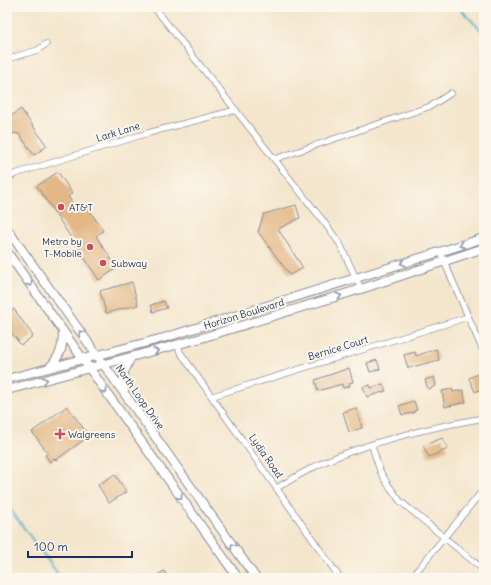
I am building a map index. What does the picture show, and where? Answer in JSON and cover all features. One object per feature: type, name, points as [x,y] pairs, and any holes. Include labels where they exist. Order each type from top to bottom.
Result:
[{"type":"main road","name":"North Loop Drive","points":[[7,229],[256,578]]},
{"type":"main road","name":"Horizon Boulevard","points":[[7,379],[167,337],[355,277],[484,238]]},
{"type":"main road","name":"Horizon Boulevard","points":[[7,390],[178,345],[360,289],[484,248]]},
{"type":"main road","points":[[7,252],[238,578]]},
{"type":"main road","points":[[302,307],[320,294],[322,288]]},
{"type":"main road","points":[[49,368],[58,358],[63,343],[63,331]]},
{"type":"main road","points":[[125,394],[123,381],[124,372],[130,358]]},
{"type":"street","points":[[154,7],[275,159],[340,244],[360,289]]},
{"type":"street","points":[[7,59],[38,50],[46,44]]},
{"type":"street","points":[[275,159],[431,106],[451,93]]},
{"type":"street","name":"Lark Lane","points":[[7,179],[15,174],[98,148],[236,110]]},
{"type":"street","points":[[440,252],[484,353]]},
{"type":"street","name":"Bernice Court","points":[[213,396],[468,317]]},
{"type":"street","name":"Lydia Road","points":[[178,345],[180,352],[213,396],[340,578]]},
{"type":"street","points":[[278,488],[330,459],[404,435],[484,418]]},
{"type":"street","points":[[372,446],[380,471],[393,493],[410,511],[484,570]]},
{"type":"street","points":[[411,578],[484,489]]},
{"type":"building","points":[[21,109],[47,146],[34,155],[19,134],[12,133],[7,137],[7,119]]},
{"type":"building","points":[[58,172],[72,193],[68,196],[77,211],[86,205],[103,231],[96,236],[117,268],[99,280],[37,186]]},
{"type":"building","points":[[296,205],[300,218],[278,229],[303,268],[290,275],[258,232],[264,214]]},
{"type":"building","points":[[132,282],[138,305],[106,313],[100,291]]},
{"type":"building","points":[[164,301],[167,308],[153,312],[151,305]]},
{"type":"building","points":[[14,309],[33,336],[21,345],[7,327],[7,314]]},
{"type":"building","points":[[436,349],[439,360],[408,368],[404,355],[415,352],[416,356]]},
{"type":"building","points":[[377,360],[380,369],[370,372],[367,363]]},
{"type":"building","points":[[349,368],[353,382],[349,383],[350,386],[343,388],[342,384],[318,391],[315,380]]},
{"type":"building","points":[[480,373],[484,383],[484,388],[475,392],[469,378]]},
{"type":"building","points":[[434,377],[436,386],[428,389],[425,380]]},
{"type":"building","points":[[383,384],[386,391],[367,397],[363,387],[370,385],[371,388]]},
{"type":"building","points":[[452,389],[453,392],[463,390],[466,402],[445,407],[442,391]]},
{"type":"building","points":[[414,401],[417,410],[414,411],[414,413],[402,415],[399,406]]},
{"type":"building","name":"Walgreens","points":[[67,406],[89,436],[56,460],[54,458],[50,462],[45,455],[48,453],[32,432]]},
{"type":"building","points":[[356,408],[362,428],[349,432],[343,412]]},
{"type":"building","points":[[442,438],[448,449],[429,457],[423,446]]},
{"type":"building","points":[[115,474],[126,492],[109,503],[98,485]]},
{"type":"building","points":[[164,571],[169,578],[153,578]]},
{"type":"waterway","points":[[458,7],[484,33]]},
{"type":"waterway","points":[[7,505],[61,578]]},
{"type":"place","name":"AT&T","points":[[61,207]]},
{"type":"place","name":"Metro by T-Mobile","points":[[90,247]]},
{"type":"place","name":"Subway","points":[[103,263]]},
{"type":"place","name":"Walgreens","points":[[60,434]]}]
